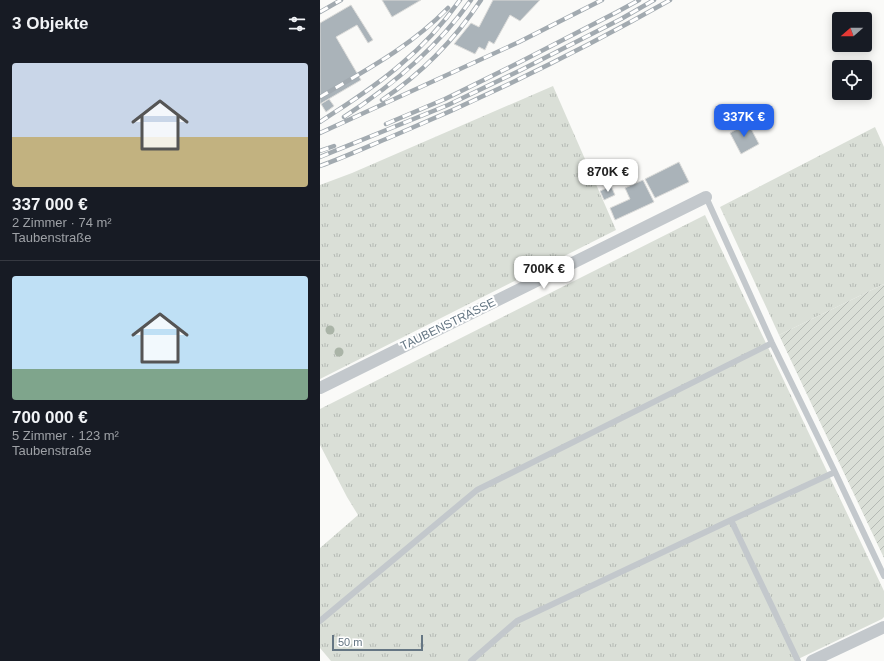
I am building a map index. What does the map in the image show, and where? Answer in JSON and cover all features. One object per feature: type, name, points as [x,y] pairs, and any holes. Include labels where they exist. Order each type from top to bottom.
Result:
[{"type":"street","name":"TAUBENSTRASSE","points":[[320,388],[706,196]]},
{"type":"street","points":[[812,661],[825,658],[884,627]]},
{"type":"lane","points":[[706,196],[772,343],[884,576]]},
{"type":"lane","points":[[320,621],[477,490],[772,343]]},
{"type":"lane","points":[[471,661],[517,621],[835,472]]},
{"type":"lane","points":[[731,520],[798,661]]},
{"type":"green space","points":[[553,86],[616,230],[320,379],[320,185],[352,173]]},
{"type":"green space","points":[[875,127],[884,147],[884,284],[779,335],[720,207]]},
{"type":"green space","points":[[705,215],[884,591],[884,617],[794,661],[331,661],[320,648],[320,548],[358,515],[320,445],[320,409]]},
{"type":"green space","points":[[884,284],[884,558],[779,335]]},
{"type":"building","points":[[382,0],[421,0],[392,17]]},
{"type":"building","points":[[493,0],[540,0],[520,21],[510,15],[494,44],[489,41],[485,50],[479,47],[475,54],[454,44],[471,23],[479,27]]},
{"type":"building","points":[[351,5],[373,40],[368,43],[357,25],[336,37],[361,80],[320,104],[320,23]]},
{"type":"building","points":[[329,99],[334,106],[326,112],[321,104]]},
{"type":"building","points":[[748,123],[759,144],[741,154],[730,133]]},
{"type":"building","points":[[679,162],[689,182],[655,198],[645,179]]},
{"type":"building","points":[[643,180],[654,202],[615,220],[610,208],[630,199],[625,188]]},
{"type":"building","points":[[611,186],[615,195],[604,200],[600,191]]},
{"type":"railway","points":[[320,12],[341,0]]},
{"type":"railway","points":[[320,122],[371,88],[408,58],[447,18],[460,0]]},
{"type":"railway","points":[[344,117],[397,79],[429,50],[471,0]]},
{"type":"railway","points":[[382,100],[424,67],[449,42],[481,0]]},
{"type":"railway","points":[[320,133],[519,42],[602,0]]},
{"type":"railway","points":[[386,124],[445,99],[639,0]]},
{"type":"railway","points":[[320,157],[448,105],[521,70],[621,19],[654,0]]},
{"type":"railway","points":[[320,166],[428,121],[499,89],[568,55],[670,0]]},
{"type":"railway","points":[[320,97],[403,46],[418,35],[448,8]]},
{"type":"railway","points":[[320,151],[334,146]]}]
